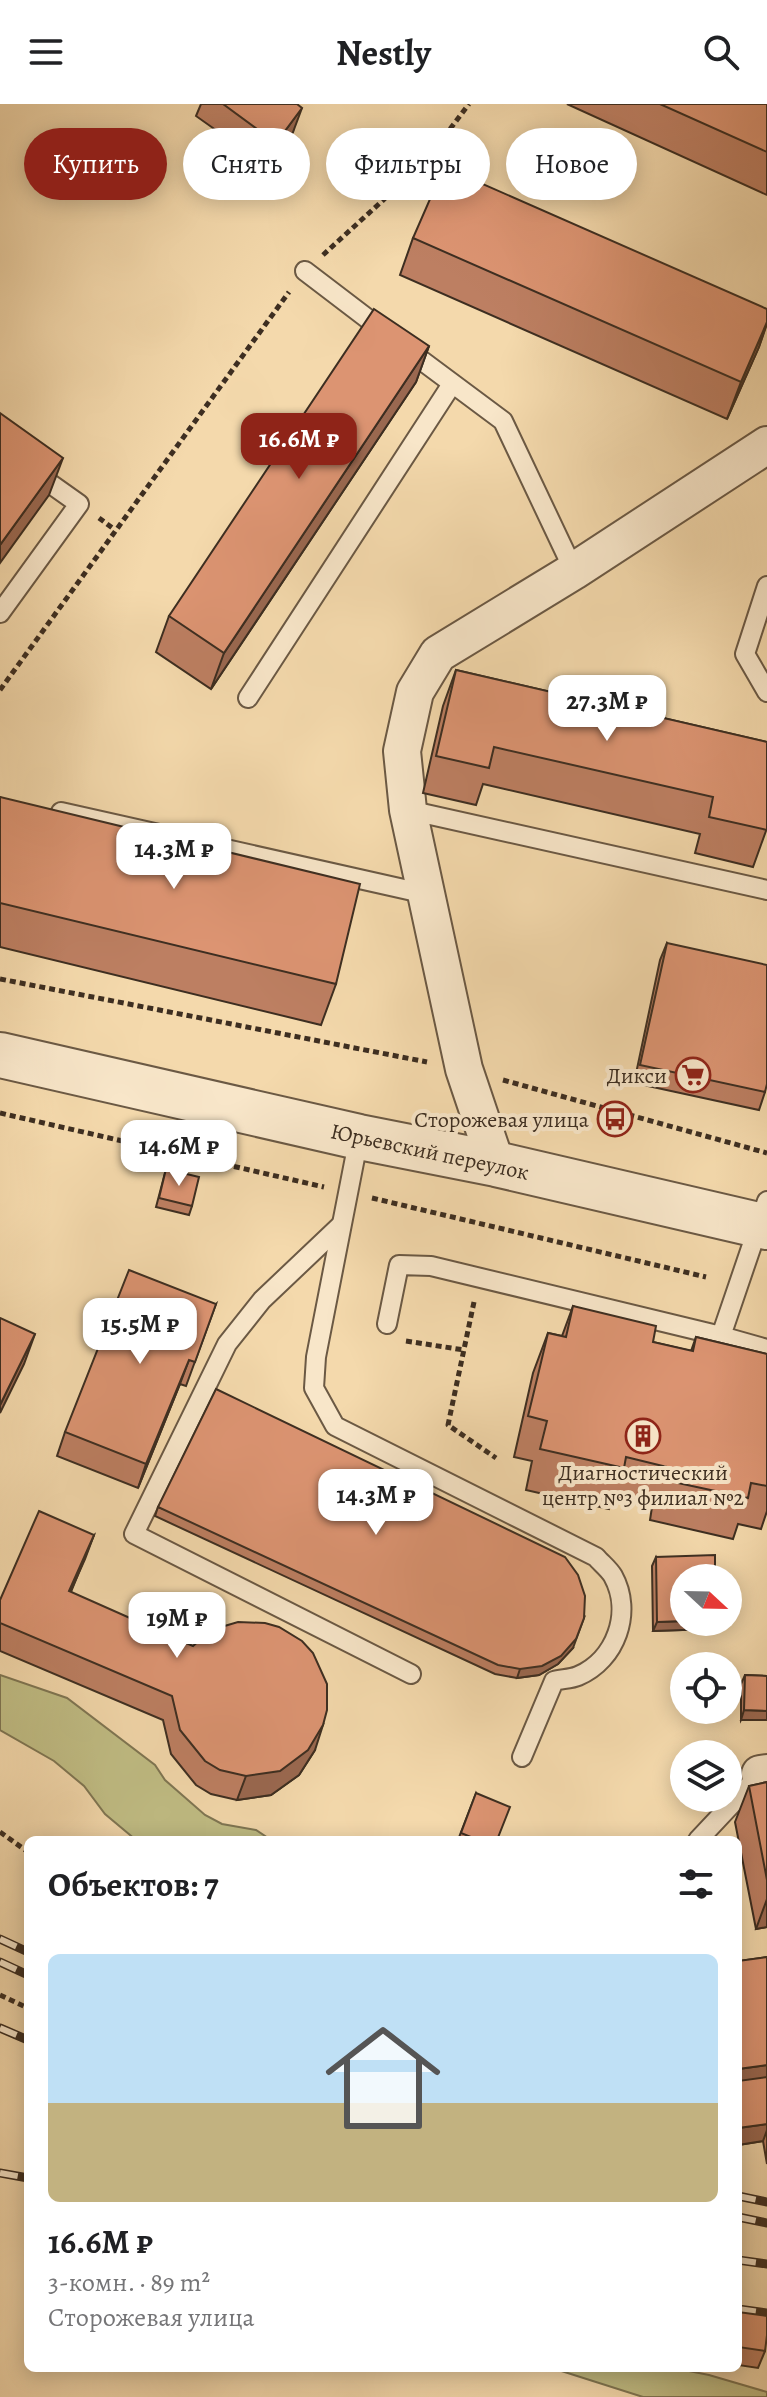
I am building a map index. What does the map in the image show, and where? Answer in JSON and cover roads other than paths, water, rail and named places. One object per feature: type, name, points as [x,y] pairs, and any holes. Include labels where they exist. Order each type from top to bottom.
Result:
[{"type":"street","points":[[496,1164],[464,1069],[408,810],[402,751],[415,692],[438,654],[574,571],[767,445]]},
{"type":"street","name":"Юрьевский переулок","points":[[0,1055],[359,1137],[765,1218]]},
{"type":"lane","points":[[305,271],[503,421],[574,571]]},
{"type":"lane","points":[[248,698],[452,384]]},
{"type":"lane","points":[[0,448],[79,504],[0,613]]},
{"type":"lane","points":[[767,586],[745,654],[767,692]]},
{"type":"lane","points":[[46,808],[426,894]]},
{"type":"lane","points":[[408,810],[767,890]]},
{"type":"lane","points":[[359,1137],[316,1357],[314,1388],[335,1426],[596,1557],[612,1575],[621,1598],[621,1622],[613,1645],[598,1664],[577,1676],[554,1681],[522,1757]]},
{"type":"lane","points":[[721,1336],[765,1218]]},
{"type":"lane","points":[[341,1225],[262,1300],[227,1344],[134,1534],[411,1674]]},
{"type":"lane","points":[[387,1324],[399,1265],[431,1266],[767,1349]]},
{"type":"lane","points":[[702,1836],[764,1774]]},
{"type":"railway","points":[[0,1939],[24,1950]]},
{"type":"railway","points":[[0,1962],[24,1973]]},
{"type":"railway","points":[[0,2028],[24,2038]]},
{"type":"railway","points":[[0,2173],[24,2177]]},
{"type":"railway","points":[[742,2197],[767,2202]]},
{"type":"railway","points":[[742,2218],[767,2223]]},
{"type":"railway","points":[[742,2261],[767,2264]]},
{"type":"railway","points":[[742,2310],[767,2313]]},
{"type":"place","name":"Дикси","points":[[693,1075]]},
{"type":"place","name":"Сторожевая улица","points":[[615,1119]]},
{"type":"place","name":"Диагностический центр №3 филиал №2","points":[[643,1436]]}]
